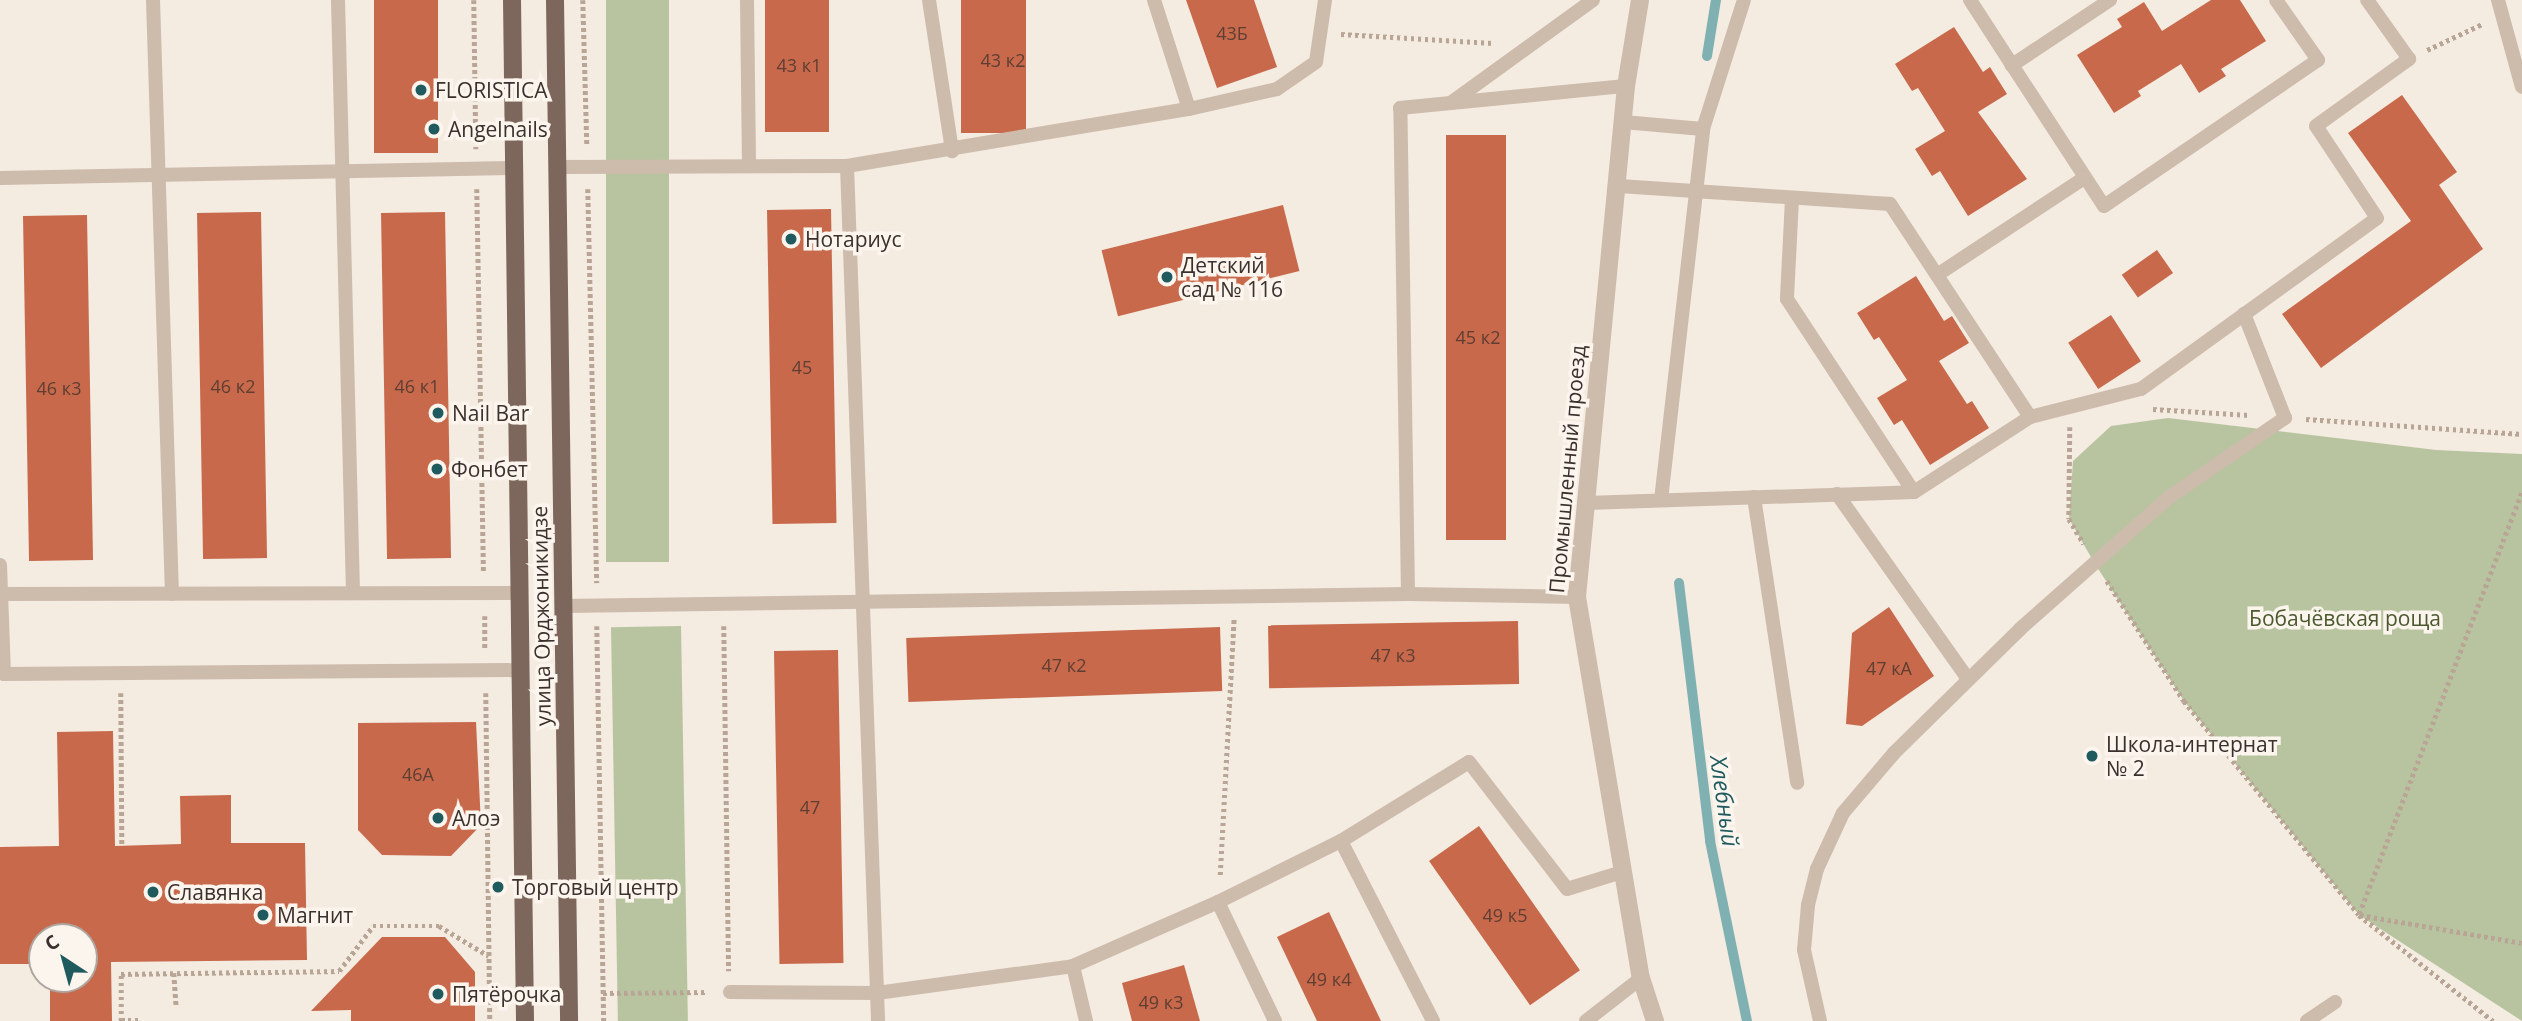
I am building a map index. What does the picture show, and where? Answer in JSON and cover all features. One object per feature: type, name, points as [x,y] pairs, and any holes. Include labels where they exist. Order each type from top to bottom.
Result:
[{"type":"main road","name":"улица Орджоникидзе","points":[[512,0],[525,1021]]},
{"type":"main road","name":"улица Орджоникидзе","points":[[555,0],[569,1021]]},
{"type":"street","name":"Промышленный проезд","points":[[1640,0],[1626,86],[1577,597],[1641,978],[1656,1021]]},
{"type":"lane","points":[[153,0],[172,594]]},
{"type":"lane","points":[[338,0],[353,593]]},
{"type":"lane","points":[[747,0],[749,164]]},
{"type":"lane","points":[[929,0],[952,151]]},
{"type":"lane","points":[[1154,0],[1189,109]]},
{"type":"lane","points":[[558,167],[749,164],[847,166],[952,151],[1189,109],[1277,89],[1316,62],[1323,33],[1325,0]]},
{"type":"lane","points":[[1451,103],[1593,0]]},
{"type":"lane","points":[[1661,500],[1703,129],[1744,0]]},
{"type":"lane","points":[[1970,0],[2104,206],[2318,60],[2276,0]]},
{"type":"lane","points":[[2012,65],[2110,0]]},
{"type":"lane","points":[[1586,503],[1914,492],[2030,416],[2070,403],[2141,389],[2377,218],[2316,126],[2409,59],[2367,0]]},
{"type":"lane","points":[[2498,0],[2522,87]]},
{"type":"lane","points":[[1408,594],[1400,108],[1626,86]]},
{"type":"lane","points":[[1623,122],[1703,129]]},
{"type":"lane","points":[[847,166],[860,602],[878,1021]]},
{"type":"lane","points":[[0,178],[514,168]]},
{"type":"lane","points":[[1937,275],[2084,178]]},
{"type":"lane","points":[[1616,186],[1891,204],[2030,416]]},
{"type":"lane","points":[[1792,199],[1787,299],[1914,492]]},
{"type":"lane","points":[[1820,1021],[1804,950],[1816,869],[1843,813],[1894,753],[1968,678],[2168,498],[2285,418],[2244,314]]},
{"type":"lane","points":[[1837,494],[1968,678]]},
{"type":"lane","points":[[1754,497],[1797,783]]},
{"type":"lane","points":[[0,565],[4,674],[520,670]]},
{"type":"lane","points":[[0,594],[519,593]]},
{"type":"lane","points":[[563,606],[1408,594],[1577,597]]},
{"type":"lane","points":[[730,992],[877,993],[1073,966],[1218,902],[1341,841],[1469,762],[1567,889],[1622,872]]},
{"type":"lane","points":[[1341,841],[1433,1021]]},
{"type":"lane","points":[[1218,902],[1275,1021]]},
{"type":"lane","points":[[1073,966],[1086,1021]]},
{"type":"lane","points":[[1586,1021],[1641,978]]},
{"type":"lane","points":[[2307,1021],[2334,1002]]},
{"type":"path","points":[[474,0],[477,163]]},
{"type":"path","points":[[583,0],[604,1021]]},
{"type":"path","points":[[2409,59],[2502,15]]},
{"type":"path","points":[[1323,33],[1530,46]]},
{"type":"path","points":[[2070,403],[2069,519],[2184,701],[2359,915],[2493,1021]]},
{"type":"path","points":[[2359,915],[2522,491]]},
{"type":"path","points":[[1218,902],[1235,596]]},
{"type":"path","points":[[603,993],[730,992],[724,605]]},
{"type":"path","points":[[121,673],[122,846]]},
{"type":"path","points":[[2359,915],[2522,943]]},
{"type":"path","points":[[140,1020],[121,1020],[121,974],[339,971],[373,926],[439,926],[489,956]]},
{"type":"path","points":[[174,973],[176,1005]]},
{"type":"green space","points":[[606,0],[669,0],[669,562],[606,562]]},
{"type":"green space","name":"Бобачёвская роща","points":[[2168,418],[2436,450],[2522,454],[2522,1021],[2359,915],[2184,701],[2095,564],[2069,519],[2073,461],[2111,426]]},
{"type":"green space","points":[[681,626],[688,1021],[618,1021],[611,627]]},
{"type":"building","points":[[374,0],[438,0],[438,153],[374,153]]},
{"type":"building","points":[[765,0],[829,0],[829,132],[765,132]]},
{"type":"building","points":[[961,0],[1026,0],[1026,133],[961,133]]},
{"type":"building","points":[[1186,0],[1254,0],[1277,67],[1217,88]]},
{"type":"building","points":[[2211,0],[2240,0],[2266,41],[2221,69],[2226,76],[2199,93],[2181,64],[2138,91],[2141,96],[2114,113],[2077,55],[2122,27],[2117,19],[2144,2],[2162,31]]},
{"type":"building","points":[[1954,27],[1983,72],[1990,67],[2007,94],[1978,112],[2027,179],[1968,216],[1940,171],[1932,176],[1915,149],[1945,131],[1918,88],[1912,91],[1895,64]]},
{"type":"building","points":[[2402,95],[2457,172],[2439,185],[2483,249],[2321,368],[2282,314],[2411,221],[2348,133]]},
{"type":"building","points":[[1446,135],[1506,135],[1506,540],[1446,540]]},
{"type":"building","points":[[1283,205],[1299,271],[1118,316],[1102,250]]},
{"type":"building","points":[[831,209],[836,523],[772,524],[767,210]]},
{"type":"building","points":[[261,212],[267,558],[203,559],[197,213]]},
{"type":"building","points":[[445,212],[451,558],[387,559],[381,213]]},
{"type":"building","points":[[87,215],[93,560],[29,561],[23,216]]},
{"type":"building","points":[[2157,250],[2173,273],[2138,298],[2122,275]]},
{"type":"building","points":[[1916,276],[1944,321],[1952,316],[1969,343],[1939,361],[1967,404],[1972,401],[1989,428],[1930,465],[1902,420],[1894,425],[1877,398],[1907,380],[1879,337],[1874,340],[1857,313]]},
{"type":"building","points":[[2111,315],[2141,361],[2098,389],[2068,343]]},
{"type":"building","points":[[1889,607],[1934,676],[1862,726],[1846,724],[1852,633]]},
{"type":"building","points":[[1518,621],[1519,684],[1269,688],[1268,625]]},
{"type":"building","points":[[1220,627],[1222,691],[908,702],[906,638]]},
{"type":"building","points":[[838,650],[843,963],[779,964],[774,651]]},
{"type":"building","points":[[476,722],[481,825],[451,856],[382,855],[358,830],[358,723]]},
{"type":"building","name":"Славянка","points":[[113,731],[115,846],[181,844],[180,796],[231,795],[231,843],[305,843],[307,960],[111,962],[112,1021],[50,1021],[50,993],[98,993],[98,923],[28,923],[28,964],[0,964],[0,847],[59,846],[57,732]]},
{"type":"building","points":[[1479,826],[1580,970],[1530,1005],[1429,861]]},
{"type":"building","points":[[1329,912],[1381,1021],[1317,1021],[1277,937]]},
{"type":"building","points":[[382,937],[445,937],[475,972],[475,1021],[351,1021],[351,1010],[311,1011]]},
{"type":"building","points":[[1184,965],[1200,1021],[1132,1021],[1122,983]]},
{"type":"waterway","name":"Хлебный","points":[[1707,56],[1716,0]]},
{"type":"waterway","name":"Хлебный","points":[[1679,583],[1710,841],[1747,1021]]},
{"type":"place","name":"FLORISTICA","points":[[421,90]]},
{"type":"place","name":"Angelnails","points":[[434,129]]},
{"type":"place","name":"Нотариус","points":[[791,239]]},
{"type":"place","name":"Детский сад № 116","points":[[1167,277]]},
{"type":"place","name":"Nail Bar","points":[[438,413]]},
{"type":"place","name":"Фонбет","points":[[437,469]]},
{"type":"place","name":"Школа-интернат № 2","points":[[2092,756]]},
{"type":"place","name":"Алоэ","points":[[438,818]]},
{"type":"place","name":"Торговый центр","points":[[498,887]]},
{"type":"place","name":"Славянка","points":[[153,892]]},
{"type":"place","name":"Магнит","points":[[263,915]]},
{"type":"place","name":"Пятёрочка","points":[[438,994]]}]
